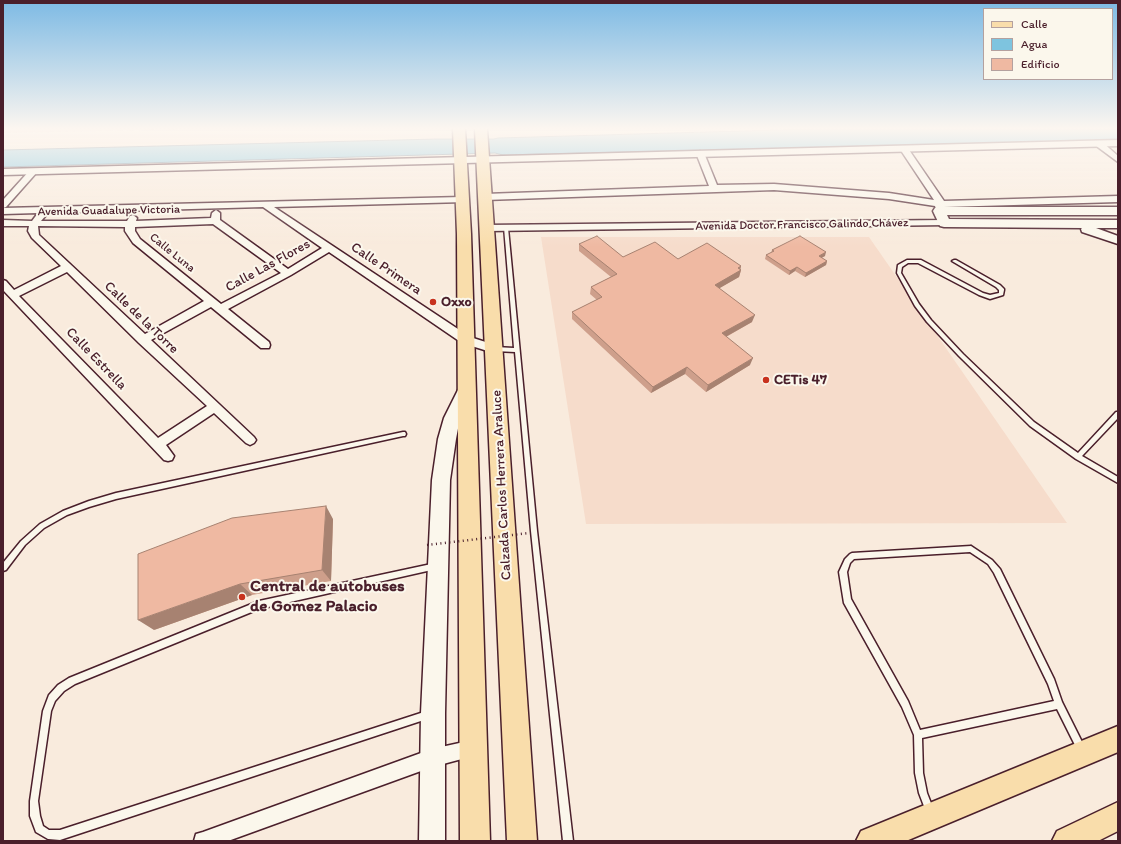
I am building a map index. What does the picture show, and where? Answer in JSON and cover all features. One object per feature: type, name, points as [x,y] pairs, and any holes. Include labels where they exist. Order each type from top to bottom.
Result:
[{"type":"main road","points":[[460,168],[466,340],[476,841]]},
{"type":"main road","name":"Calzada Carlos Herrera Araluce","points":[[482,168],[484,197],[496,228],[494,349],[522,841]]},
{"type":"main road","points":[[871,841],[1118,739]]},
{"type":"main road","points":[[1067,841],[1118,816]]},
{"type":"street","points":[[3,172],[127,168]]},
{"type":"street","points":[[706,168],[714,188]]},
{"type":"street","points":[[916,168],[940,207],[944,224]]},
{"type":"street","points":[[3,205],[34,171]]},
{"type":"street","points":[[484,197],[774,187],[889,196],[940,207],[1061,211],[1118,211]]},
{"type":"street","points":[[940,207],[1118,199]]},
{"type":"street","name":"Avenida Guadalupe Victoria","points":[[3,211],[462,200]]},
{"type":"street","name":"Calle Primera","points":[[266,205],[466,340],[494,349]]},
{"type":"street","points":[[217,206],[215,221],[288,273]]},
{"type":"street","points":[[130,224],[138,208]]},
{"type":"street","points":[[34,224],[45,210]]},
{"type":"street","points":[[1061,211],[1075,225],[1118,240]]},
{"type":"street","name":"Avenida Guadalupe Victoria","points":[[3,223],[130,224],[215,221]]},
{"type":"street","name":"Calle de la Torre","points":[[34,224],[33,231],[35,236],[250,440]]},
{"type":"street","name":"Calle Luna","points":[[130,224],[130,231],[136,241],[265,345]]},
{"type":"street","name":"Avenida Doctor Francisco Galindo Chávez","points":[[496,228],[1118,224]]},
{"type":"street","name":"Calle Las Flores","points":[[220,309],[288,273],[329,248]]},
{"type":"street","points":[[12,295],[68,268]]},
{"type":"street","name":"Calle Estrella","points":[[3,283],[12,295],[168,456]]},
{"type":"street","name":"Calle Las Flores","points":[[143,340],[211,302]]},
{"type":"street","points":[[432,841],[432,758],[437,565],[443,460],[452,418],[467,388]]},
{"type":"street","points":[[158,444],[215,407]]},
{"type":"street","points":[[203,841],[432,758],[473,748]]},
{"type":"lane","points":[[496,228],[517,350],[534,539],[568,841]]},
{"type":"lane","points":[[954,261],[998,286],[1002,290],[1001,294],[990,297],[981,294],[919,261],[907,262],[900,266],[899,273],[921,310],[961,355],[1032,424],[1078,457],[1118,480]]},
{"type":"lane","points":[[494,349],[517,350]]},
{"type":"lane","points":[[1078,457],[1118,414]]},
{"type":"lane","points":[[3,568],[22,543],[42,526],[65,513],[89,504],[116,496],[403,434]]},
{"type":"lane","points":[[932,816],[923,793],[919,773],[918,735],[905,704],[848,600],[843,572],[847,561],[852,556],[971,549],[990,562],[997,572],[1083,753]]},
{"type":"lane","points":[[433,713],[60,835],[48,834],[39,830],[34,816],[34,801],[47,711],[52,698],[61,688],[72,681],[260,605],[437,565]]},
{"type":"lane","points":[[918,735],[1059,704]]},
{"type":"path","points":[[427,545],[529,533]]},
{"type":"shaded area","name":"CETis 47","points":[[541,237],[869,237],[1067,523],[586,524]]},
{"type":"building","points":[[597,236],[623,257],[655,242],[678,259],[707,243],[741,266],[738,268],[741,270],[715,285],[755,315],[722,333],[753,358],[708,385],[687,367],[653,387],[572,312],[602,297],[591,287],[617,274],[579,244]]},
{"type":"building","points":[[800,236],[826,252],[819,256],[827,261],[806,273],[797,267],[790,271],[766,255],[774,251],[772,250]]},
{"type":"building","points":[[326,506],[322,570],[240,584],[138,620],[138,554],[232,518]]},
{"type":"place","name":"Oxxo","points":[[433,302]]},
{"type":"place","name":"CETis 47","points":[[766,380]]},
{"type":"place","name":"Central de autobuses de Gomez Palacio","points":[[242,597]]}]
